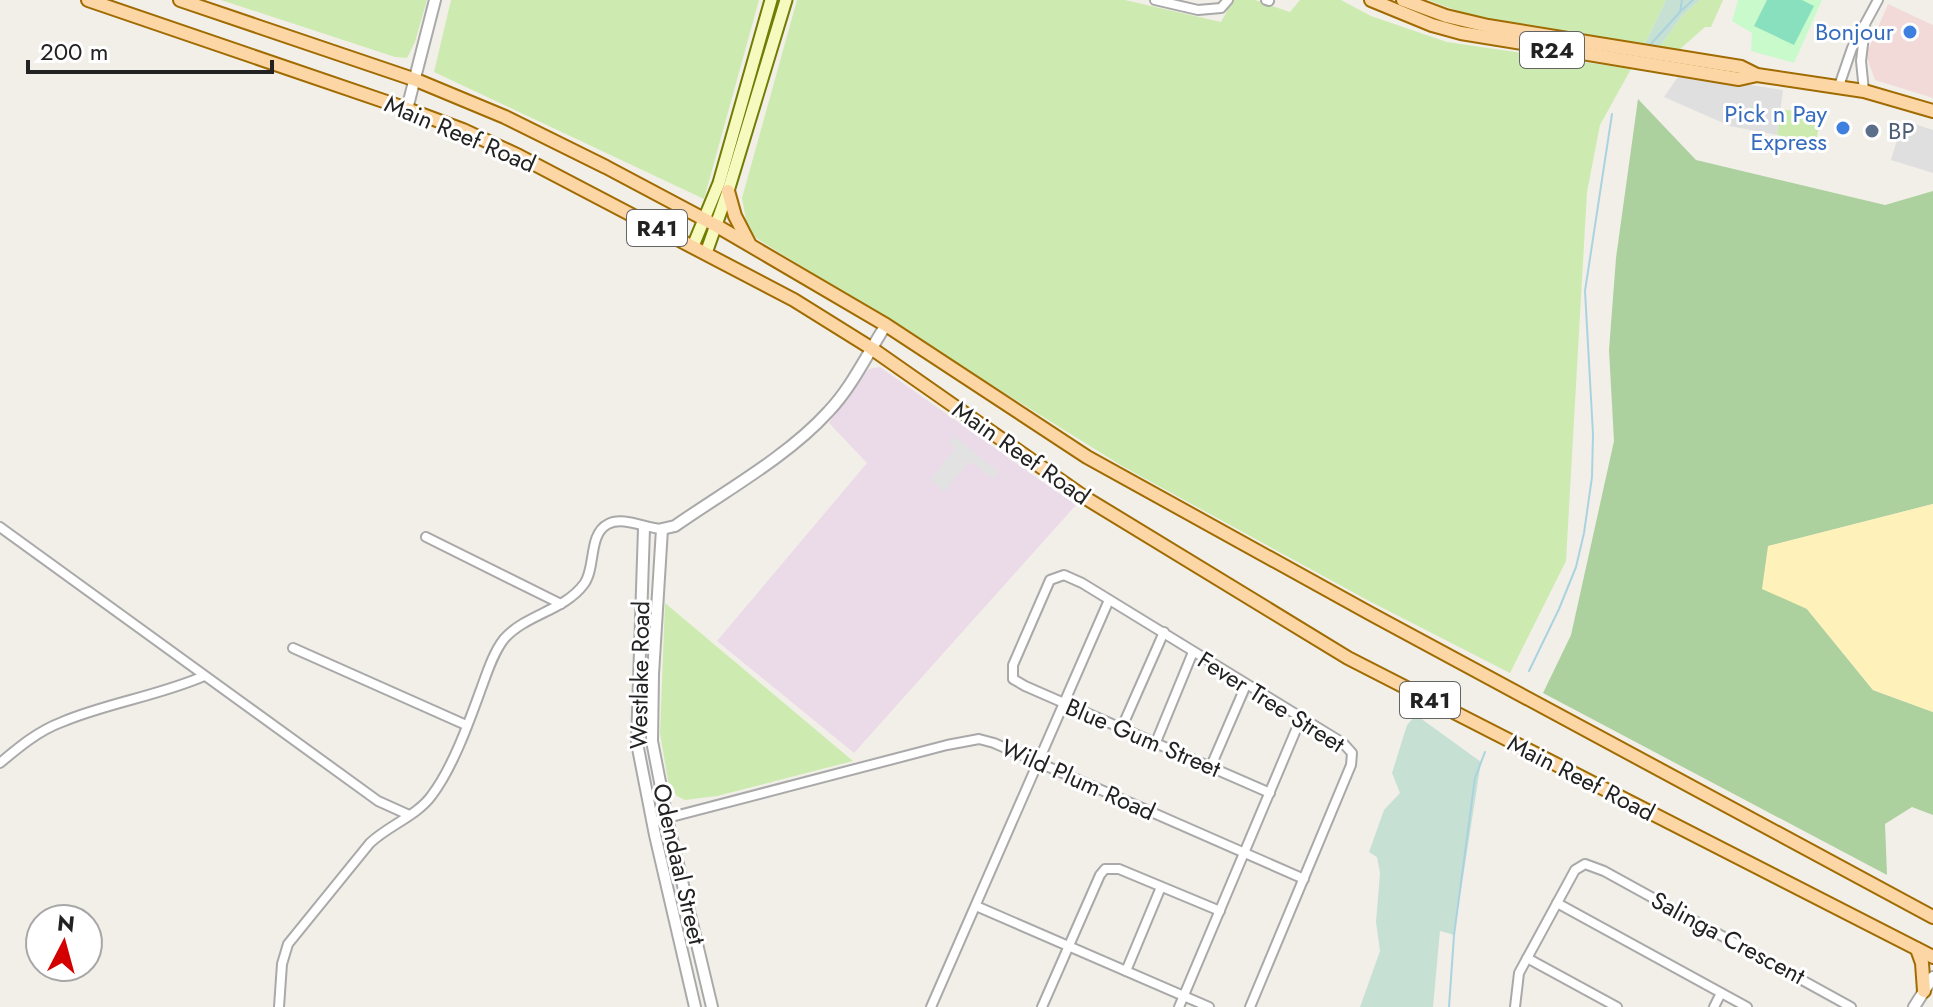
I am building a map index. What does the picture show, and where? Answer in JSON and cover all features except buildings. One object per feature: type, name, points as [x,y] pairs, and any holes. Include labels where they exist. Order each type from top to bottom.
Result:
[{"type":"main road","name":"Main Reef Road","points":[[88,0],[407,109],[509,151],[693,246],[794,300],[871,348],[1084,497],[1348,658],[1933,957]]},
{"type":"main road","name":"Main Reef Road","points":[[180,0],[416,80],[552,140],[704,219],[886,325],[1087,457],[1385,622],[1933,917]]},
{"type":"main road","points":[[693,246],[719,183],[771,0]]},
{"type":"main road","points":[[706,253],[786,0]]},
{"type":"main road","name":"R24","points":[[1371,0],[1432,25],[1499,41],[1715,76],[1739,79],[1757,75]]},
{"type":"main road","name":"R24","points":[[1403,0],[1446,16],[1488,26],[1741,67],[1757,75],[1864,91],[1933,111]]},
{"type":"main road","points":[[728,191],[735,216],[750,245]]},
{"type":"main road","points":[[1917,949],[1926,992]]},
{"type":"street","points":[[407,109],[435,0]]},
{"type":"street","points":[[1155,0],[1212,11],[1221,8],[1228,0]]},
{"type":"street","points":[[1839,86],[1852,48],[1878,0]]},
{"type":"street","points":[[1864,91],[1861,65],[1865,27]]},
{"type":"street","points":[[279,1007],[282,964],[288,944],[370,843],[426,802],[439,784],[504,640],[542,612],[561,604],[579,591],[587,580],[599,531],[616,521],[631,522],[644,528],[675,526],[787,448],[815,426],[838,400],[886,325]]},
{"type":"street","points":[[0,527],[378,801],[409,815]]},
{"type":"street","name":"Westlake Road","points":[[644,528],[637,743],[652,822]]},
{"type":"street","name":"Odendaal Street","points":[[662,529],[652,741],[712,1007]]},
{"type":"street","points":[[426,537],[561,604]]},
{"type":"street","name":"Fever Tree Street","points":[[1017,682],[1013,679],[1012,669],[1050,580],[1059,575],[1068,576],[1343,743],[1352,753],[1353,759],[1250,1007]]},
{"type":"street","points":[[931,1007],[1109,600]]},
{"type":"street","points":[[1122,727],[1164,632]]},
{"type":"street","points":[[293,648],[466,725]]},
{"type":"street","points":[[1156,742],[1193,652]]},
{"type":"street","points":[[0,763],[30,739],[61,722],[179,687],[204,676]]},
{"type":"street","name":"Blue Gum Street","points":[[1017,682],[1270,793]]},
{"type":"street","points":[[1211,766],[1246,685]]},
{"type":"street","points":[[1179,1007],[1301,718]]},
{"type":"street","name":"Wild Plum Road","points":[[652,822],[973,740],[987,741],[1304,879]]},
{"type":"street","name":"Odendaal Street","points":[[652,822],[695,1007]]},
{"type":"street","name":"Salinga Crescent","points":[[1747,1007],[1557,903],[1577,866],[1588,864],[1604,871],[1851,1007]]},
{"type":"street","points":[[1042,1007],[1105,869],[1119,869],[1220,911]]},
{"type":"street","points":[[1126,971],[1161,887]]},
{"type":"street","points":[[1515,1007],[1519,973],[1557,903]]},
{"type":"street","points":[[976,906],[1209,1007]]},
{"type":"street","points":[[1527,958],[1617,1007]]},
{"type":"street","points":[[1914,1007],[1933,977]]},
{"type":"street","points":[[1714,1007],[1721,993]]},
{"type":"shaded area","points":[[1888,4],[1933,25],[1933,98],[1875,80],[1866,55]]},
{"type":"shaded area","points":[[1680,74],[1783,90],[1777,135],[1730,126],[1664,97]]},
{"type":"shaded area","points":[[1903,120],[1933,130],[1933,173],[1891,160]]},
{"type":"shaded area","points":[[880,367],[1076,505],[854,753],[717,641],[867,463],[829,423],[854,385],[869,369]]},
{"type":"shaded area","points":[[954,436],[999,472],[993,479],[970,461],[944,492],[930,480],[955,448],[949,443]]},
{"type":"green space","points":[[221,0],[427,0],[407,58],[395,57]]},
{"type":"green space","points":[[451,0],[759,0],[704,199],[434,72]]},
{"type":"green space","points":[[797,0],[1125,0],[1221,22],[1233,0],[1255,0],[1290,12],[1300,0],[1341,0],[1371,16],[1447,42],[1631,69],[1600,125],[1587,192],[1566,561],[1510,673],[1369,601],[1122,466],[756,238],[747,226],[742,198]]},
{"type":"green space","points":[[1428,0],[1666,0],[1645,44],[1482,20]]},
{"type":"green space","points":[[1666,0],[1700,0],[1682,16],[1660,46],[1645,44]]},
{"type":"green space","points":[[1700,0],[1723,0],[1711,27],[1705,27],[1679,50],[1660,46],[1682,16]]},
{"type":"green space","points":[[1738,0],[1822,0],[1794,63],[1751,51],[1752,33],[1732,21]]},
{"type":"green space","points":[[1767,0],[1802,0],[1814,6],[1794,45],[1754,26]]},
{"type":"green space","points":[[1638,99],[1696,160],[1885,205],[1933,191],[1933,504],[1769,546],[1807,609],[1873,690],[1933,712],[1933,815],[1912,807],[1885,824],[1887,875],[1543,693],[1571,635],[1614,441],[1609,350],[1616,258]]},
{"type":"green space","points":[[1781,110],[1822,111],[1816,142],[1777,135]]},
{"type":"green space","points":[[665,603],[853,761],[717,796],[685,800],[677,796],[669,787],[660,733]]},
{"type":"green space","points":[[1416,715],[1481,762],[1454,935],[1440,931],[1433,1007],[1360,1007],[1380,951],[1376,922],[1380,873],[1377,857],[1369,852],[1384,810],[1400,793],[1392,773],[1407,725]]},
{"type":"sand","points":[[1933,504],[1933,712],[1873,690],[1807,609],[1762,589],[1768,546]]},
{"type":"waterway","points":[[1650,45],[1680,12],[1682,0]]},
{"type":"waterway","points":[[1682,10],[1693,0]]},
{"type":"waterway","points":[[1529,671],[1576,567],[1584,533],[1592,477],[1593,434],[1585,291],[1612,114]]},
{"type":"waterway","points":[[1449,1007],[1454,935],[1475,778],[1485,752]]},
{"type":"place","name":"Bonjour","points":[[1910,32]]},
{"type":"place","name":"Pick n Pay Express","points":[[1843,128]]},
{"type":"place","name":"BP","points":[[1872,131]]}]
